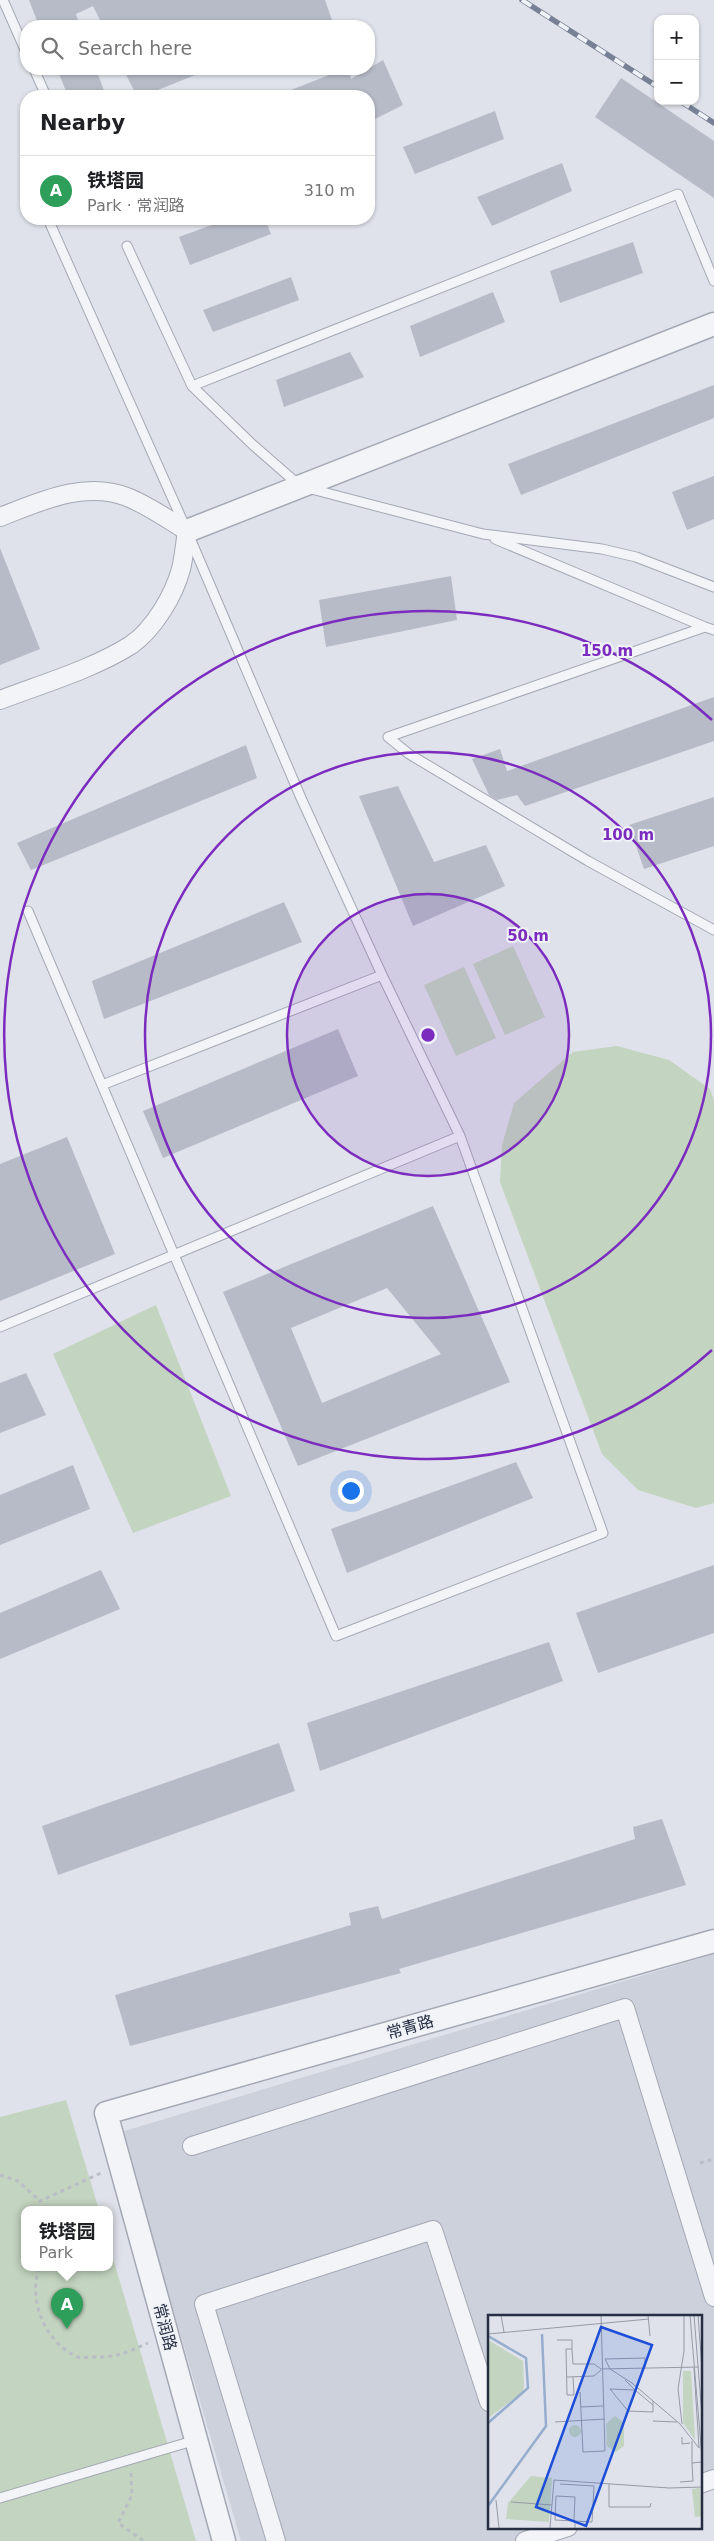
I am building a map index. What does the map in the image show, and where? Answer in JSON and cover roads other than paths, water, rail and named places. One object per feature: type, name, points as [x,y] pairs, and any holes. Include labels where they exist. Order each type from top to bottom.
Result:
[{"type":"street","points":[[187,531],[714,324]]},
{"type":"street","points":[[0,517],[53,498],[95,490],[125,496],[149,507],[187,531]]},
{"type":"street","points":[[0,700],[106,658],[132,644],[152,625],[167,600],[181,570],[187,531]]},
{"type":"street","name":"常青路","points":[[106,2113],[714,1941]]},
{"type":"street","points":[[192,2146],[625,2008],[714,2297]]},
{"type":"street","name":"常润路","points":[[106,2113],[224,2541]]},
{"type":"street","points":[[276,2541],[204,2304],[433,2230],[488,2399]]},
{"type":"street","points":[[702,2483],[714,2479]]},
{"type":"street","points":[[537,2536],[565,2528]]},
{"type":"lane","points":[[3,0],[20,38]]},
{"type":"lane","points":[[37,75],[43,90]]},
{"type":"lane","points":[[192,386],[678,194],[714,281]]},
{"type":"lane","points":[[28,911],[336,1636],[603,1533],[460,1136],[382,975],[301,798],[187,531],[51,225]]},
{"type":"lane","points":[[127,246],[192,386],[300,486],[483,534],[602,549],[636,557],[714,587]]},
{"type":"lane","points":[[483,534],[714,630]]},
{"type":"lane","points":[[705,627],[388,736],[409,754],[588,861],[714,930]]},
{"type":"lane","points":[[102,1085],[382,975]]},
{"type":"lane","points":[[0,1327],[460,1136]]},
{"type":"lane","points":[[0,2498],[196,2440]]},
{"type":"railway","points":[[522,0],[654,84]]},
{"type":"railway","points":[[686,105],[714,123]]},
{"type":"place","name":"铁塔园","points":[[67,2329]]}]
